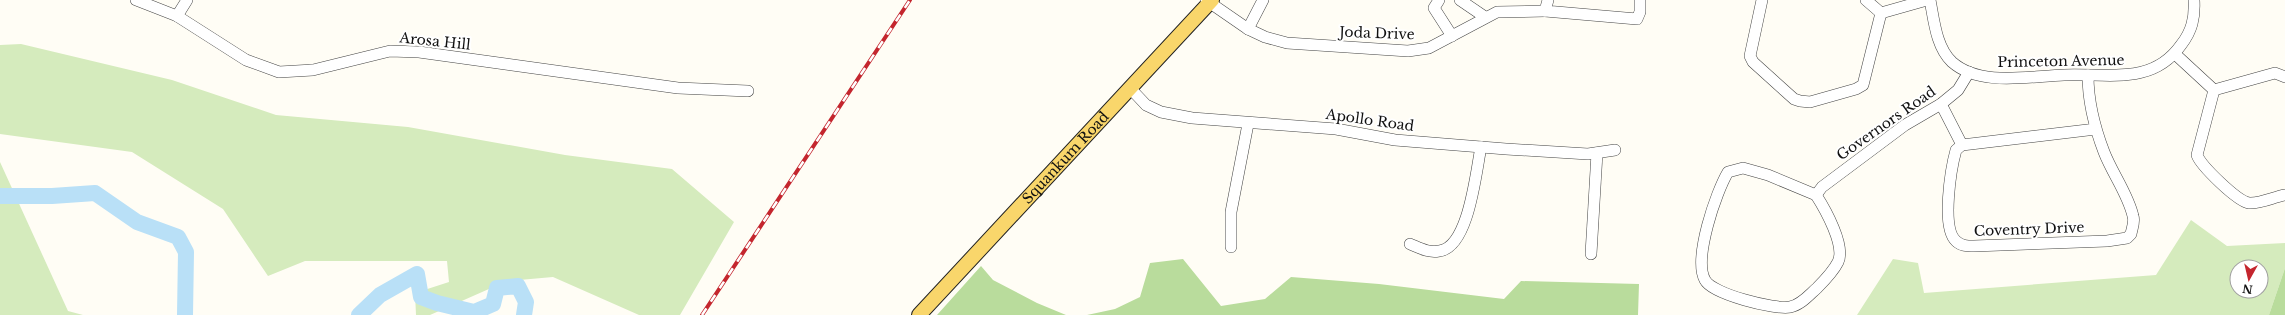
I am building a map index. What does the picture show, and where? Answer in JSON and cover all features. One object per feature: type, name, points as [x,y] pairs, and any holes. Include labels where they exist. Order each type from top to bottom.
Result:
[{"type":"main road","name":"Squankum Road","points":[[919,315],[1209,1]]},
{"type":"street","name":"Arosa Hill","points":[[136,0],[177,16],[246,60],[279,72],[313,70],[390,51],[419,52],[678,88],[748,92]]},
{"type":"street","points":[[177,16],[187,0]]},
{"type":"street","points":[[1248,29],[1263,0]]},
{"type":"street","points":[[1439,0],[1434,8],[1452,36]]},
{"type":"street","points":[[1460,0],[1485,17]]},
{"type":"street","name":"Joda Drive","points":[[1209,1],[1248,29],[1265,37],[1287,43],[1408,52],[1429,48],[1497,12],[1547,5],[1637,19],[1640,12],[1640,0]]},
{"type":"street","points":[[1762,0],[1750,56],[1754,62],[1794,99],[1806,102],[1856,89],[1863,85],[1881,13]]},
{"type":"street","points":[[1866,0],[1881,13]]},
{"type":"street","points":[[1881,13],[1928,0]]},
{"type":"street","name":"Princeton Avenue","points":[[1928,0],[1938,36],[1951,61],[1969,72],[2003,78],[2088,74],[2136,74],[2163,63],[2175,54],[2193,25],[2194,0]]},
{"type":"street","points":[[2175,54],[2214,90]]},
{"type":"street","name":"Governors Road","points":[[1816,195],[1822,187],[1905,125],[1941,104],[1958,90],[1969,72]]},
{"type":"street","points":[[2214,90],[2275,73],[2285,77]]},
{"type":"street","name":"Coventry Drive","points":[[1962,145],[1956,150],[1954,156],[1948,208],[1951,235],[1962,246],[2107,241],[2127,238],[2131,234],[2134,222],[2133,215],[2105,154],[2096,129],[2088,98],[2088,74]]},
{"type":"street","name":"Apollo Road","points":[[1130,88],[1146,105],[1161,112],[1192,118],[1248,124],[1336,129],[1396,140],[1480,147],[1588,154],[1615,150]]},
{"type":"street","points":[[2214,90],[2198,150],[2199,160],[2242,200],[2255,202],[2285,195]]},
{"type":"street","points":[[1941,104],[1962,145],[2096,129]]},
{"type":"street","points":[[1231,247],[1231,212],[1248,124]]},
{"type":"street","points":[[1410,244],[1427,252],[1441,251],[1453,245],[1462,230],[1480,147]]},
{"type":"street","points":[[1591,254],[1597,153]]},
{"type":"street","points":[[1744,168],[1768,175],[1816,195],[1823,206],[1840,250],[1839,261],[1829,276],[1802,302],[1791,307],[1760,303],[1723,292],[1706,282],[1702,268],[1703,248],[1715,203],[1722,182],[1728,172],[1744,168]]},
{"type":"green space","points":[[21,44],[172,80],[276,115],[408,127],[565,155],[672,169],[734,222],[680,315],[639,315],[553,277],[507,281],[430,315],[416,315],[415,293],[449,282],[447,261],[305,261],[268,276],[223,209],[132,152],[0,134],[0,45]]},
{"type":"green space","points":[[0,162],[68,311],[83,315],[0,315]]},
{"type":"green space","points":[[2191,220],[2227,246],[2285,243],[2285,268],[2269,315],[1857,315],[1893,259],[1918,263],[1924,293],[2156,275]]},
{"type":"green space","points":[[1183,259],[1221,306],[1265,299],[1291,277],[1379,284],[1504,299],[1521,281],[1639,284],[1638,315],[1087,315],[1115,309],[1140,297],[1150,263]]},
{"type":"green space","points":[[981,266],[993,280],[1037,303],[1066,315],[937,315]]},
{"type":"green space","points":[[2285,268],[2285,315],[2269,315]]},
{"type":"waterway","points":[[0,196],[52,196],[95,193],[137,222],[178,237],[186,252],[185,315]]},
{"type":"waterway","points":[[359,315],[380,295],[417,274],[421,297],[437,303],[474,312],[493,304],[497,288],[518,286],[526,302],[524,315]]},
{"type":"railway","points":[[702,315],[910,0]]}]
